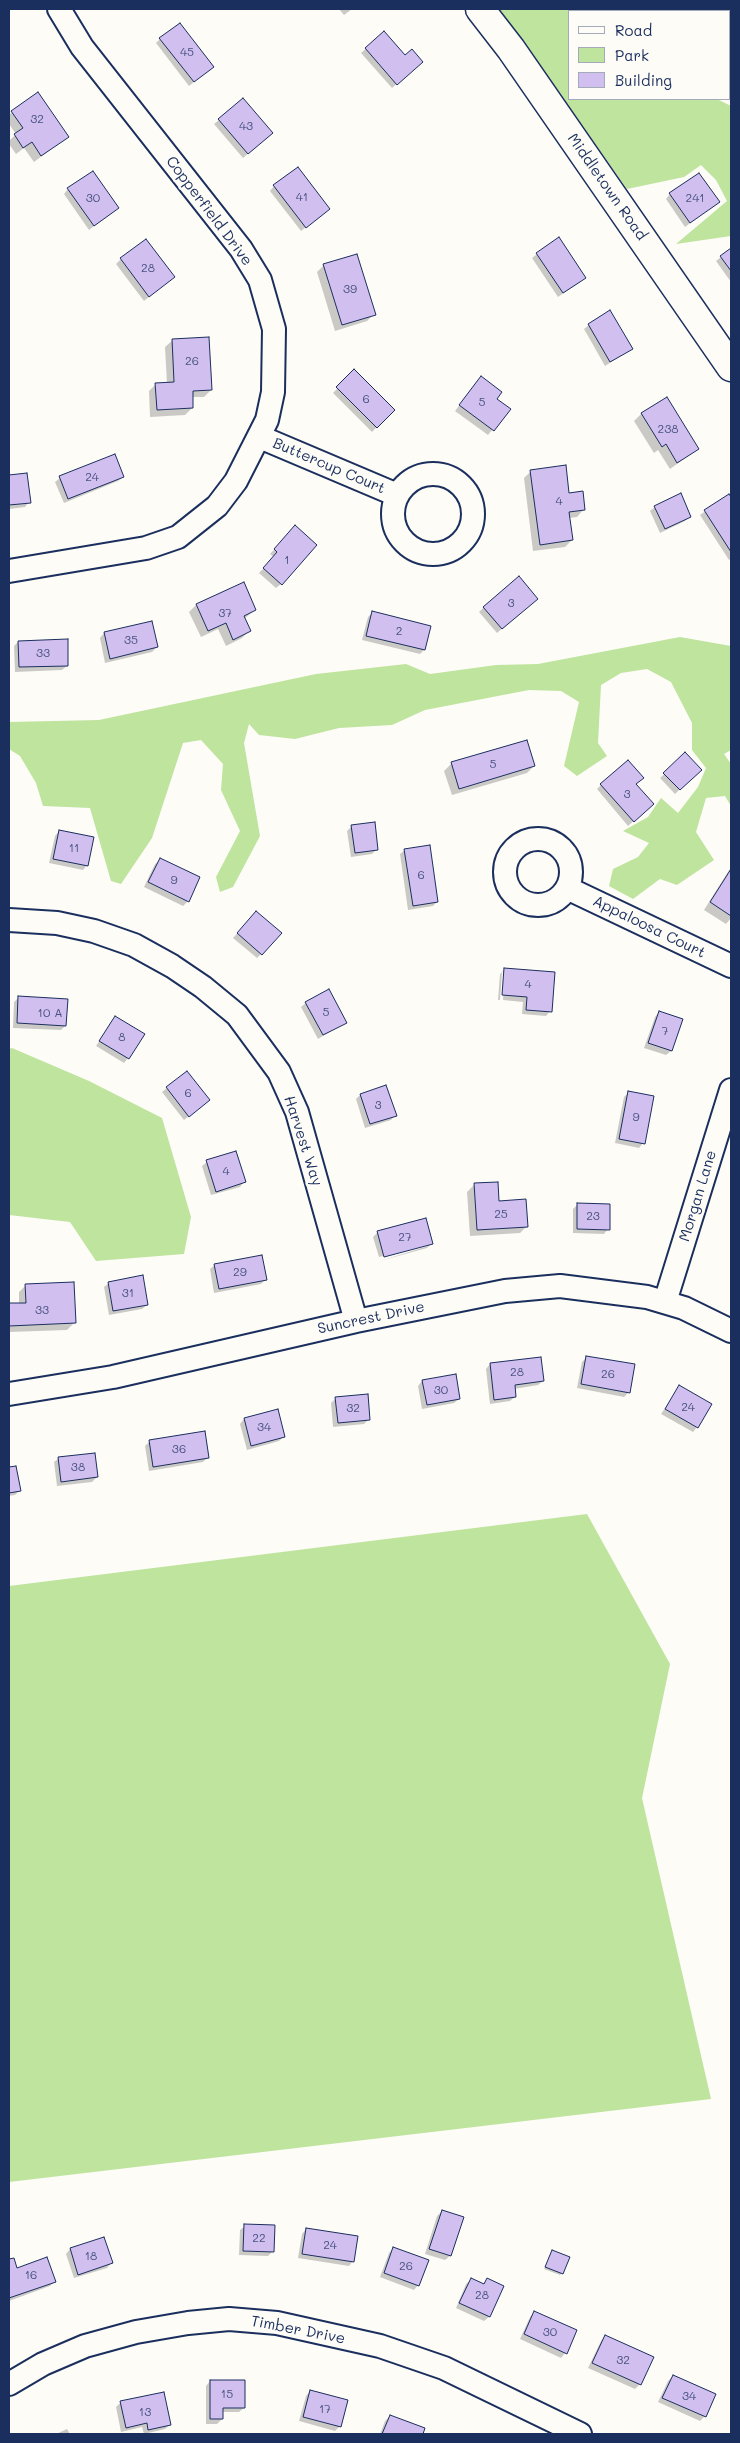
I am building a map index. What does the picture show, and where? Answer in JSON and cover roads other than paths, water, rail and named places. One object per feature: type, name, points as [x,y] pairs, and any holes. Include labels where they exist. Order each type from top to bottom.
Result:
[{"type":"street","name":"Copperfield Drive","points":[[9,571],[146,548],[178,537],[217,506],[236,481],[267,420],[273,392],[274,329],[260,280],[241,248],[82,47],[59,9]]},
{"type":"street","name":"Middletown Road","points":[[480,9],[511,49],[731,367]]},
{"type":"street","name":"Buttercup Court","points":[[260,436],[397,494]]},
{"type":"street","name":"Appaloosa Court","points":[[567,888],[731,966]]},
{"type":"street","name":"Harvest Way","points":[[9,920],[57,923],[94,931],[134,945],[180,971],[237,1015],[279,1072],[297,1112],[356,1321]]},
{"type":"street","name":"Morgan Lane","points":[[665,1302],[731,1090]]},
{"type":"street","name":"Suncrest Drive","points":[[9,1394],[113,1377],[356,1321],[505,1291],[560,1286],[647,1297],[684,1308],[731,1331]]},
{"type":"street","name":"Timber Drive","points":[[9,2384],[43,2364],[84,2346],[136,2332],[188,2322],[229,2319],[248,2320],[277,2323],[380,2346],[444,2368],[580,2434]]}]
